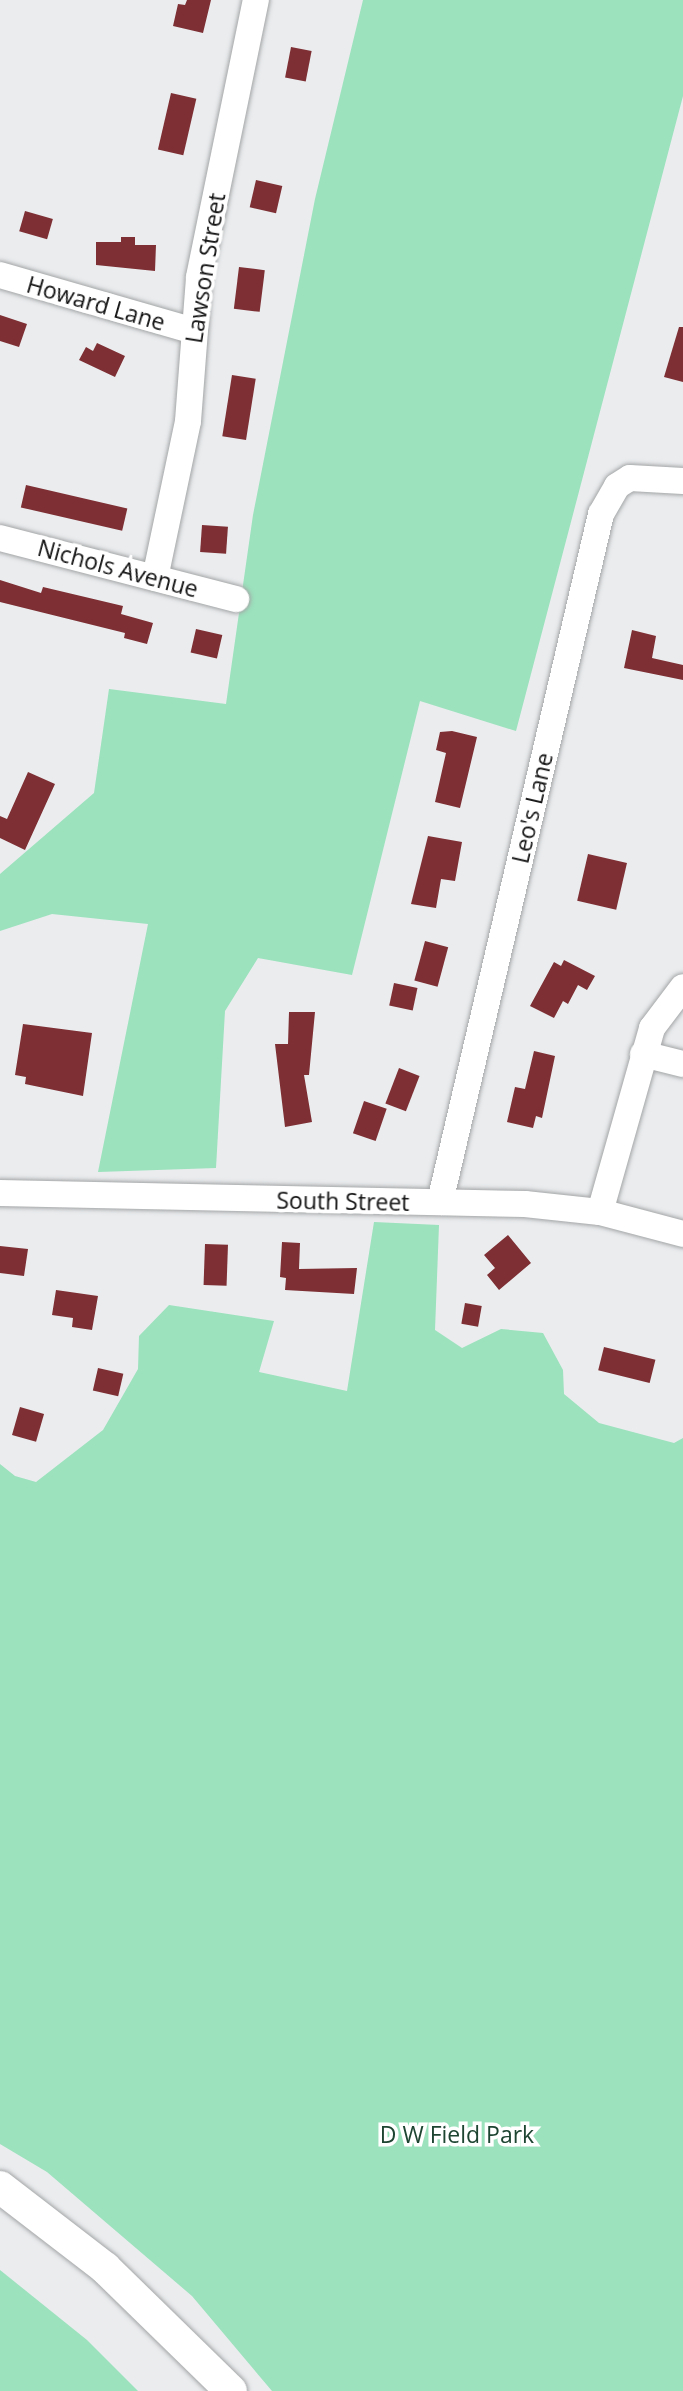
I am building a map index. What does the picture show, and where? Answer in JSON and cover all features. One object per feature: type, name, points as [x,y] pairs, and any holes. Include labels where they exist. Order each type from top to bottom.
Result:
[{"type":"main road","points":[[0,2187],[105,2268],[231,2391]]},
{"type":"street","name":"Lawson Street","points":[[155,578],[188,421],[191,330],[256,0]]},
{"type":"street","name":"Howard Lane","points":[[0,275],[191,330]]},
{"type":"street","name":"Leo's Lane","points":[[440,1202],[601,514],[617,486],[630,478],[683,481]]},
{"type":"street","name":"Nichols Avenue","points":[[0,538],[236,599]]},
{"type":"street","points":[[600,1212],[643,1054],[665,1006],[683,987]]},
{"type":"street","points":[[643,1054],[683,1064]]},
{"type":"street","name":"South Street","points":[[0,1193],[440,1202],[600,1212],[683,1234]]},
{"type":"green space","points":[[363,0],[683,0],[683,96],[516,731],[420,701],[352,975],[258,958],[225,1011],[216,1168],[98,1172],[148,924],[52,914],[0,931],[0,874],[94,793],[109,689],[226,704],[253,515],[315,199]]},
{"type":"green space","name":"D W Field Park","points":[[374,1222],[439,1225],[435,1330],[462,1348],[501,1329],[543,1333],[563,1370],[564,1394],[599,1423],[674,1443],[683,1438],[683,2391],[272,2391],[192,2296],[47,2172],[0,2144],[0,1464],[15,1476],[36,1482],[103,1430],[138,1369],[139,1336],[169,1305],[274,1321],[259,1372],[347,1391]]},
{"type":"green space","points":[[0,2270],[87,2340],[138,2391],[0,2391]]},
{"type":"building","points":[[187,0],[211,0],[203,33],[173,26],[178,4],[185,5]]},
{"type":"building","points":[[291,47],[312,51],[306,81],[285,77]]},
{"type":"building","points":[[171,93],[196,99],[183,155],[158,150]]},
{"type":"building","points":[[256,180],[282,186],[276,213],[250,207]]},
{"type":"building","points":[[25,211],[53,219],[47,239],[19,231]]},
{"type":"building","points":[[121,237],[135,237],[135,245],[156,245],[155,271],[96,265],[96,242],[121,242]]},
{"type":"building","points":[[239,267],[265,270],[260,312],[234,309]]},
{"type":"building","points":[[0,315],[27,324],[19,347],[0,341]]},
{"type":"building","points":[[679,327],[683,327],[683,382],[664,377]]},
{"type":"building","points":[[97,343],[125,356],[115,377],[79,360],[86,347],[93,351]]},
{"type":"building","points":[[232,375],[256,379],[246,440],[222,436]]},
{"type":"building","points":[[26,485],[127,508],[122,531],[21,507]]},
{"type":"building","points":[[202,525],[228,527],[226,554],[200,552]]},
{"type":"building","points":[[0,580],[41,593],[43,587],[123,606],[121,614],[153,623],[147,644],[124,638],[125,633],[0,602]]},
{"type":"building","points":[[196,629],[222,635],[217,658],[191,652]]},
{"type":"building","points":[[632,630],[656,636],[652,658],[683,665],[683,680],[624,668]]},
{"type":"building","points":[[452,731],[477,737],[460,808],[435,802],[446,753],[436,750],[440,732]]},
{"type":"building","points":[[28,772],[55,784],[25,850],[0,838],[0,816],[7,819]]},
{"type":"building","points":[[428,836],[462,842],[455,881],[441,879],[436,908],[411,904]]},
{"type":"building","points":[[588,854],[627,863],[616,910],[577,901]]},
{"type":"building","points":[[425,941],[448,947],[438,987],[414,981]]},
{"type":"building","points":[[564,960],[595,976],[587,990],[578,985],[568,1004],[563,1001],[554,1018],[530,1006],[554,962],[561,966]]},
{"type":"building","points":[[394,983],[417,988],[413,1010],[389,1005]]},
{"type":"building","points":[[289,1012],[315,1012],[309,1075],[304,1075],[312,1122],[285,1127],[275,1044],[288,1044]]},
{"type":"building","points":[[23,1024],[92,1033],[83,1096],[25,1084],[26,1077],[15,1075]]},
{"type":"building","points":[[534,1051],[555,1056],[542,1118],[536,1116],[533,1128],[507,1122],[515,1087],[525,1089]]},
{"type":"building","points":[[399,1068],[420,1076],[406,1111],[385,1103]]},
{"type":"building","points":[[364,1101],[387,1109],[376,1141],[353,1133]]},
{"type":"building","points":[[508,1235],[531,1263],[499,1290],[487,1275],[495,1268],[484,1255]]},
{"type":"building","points":[[282,1242],[300,1243],[299,1269],[357,1268],[354,1294],[285,1290],[286,1278],[280,1277]]},
{"type":"building","points":[[205,1244],[228,1245],[227,1286],[204,1285]]},
{"type":"building","points":[[0,1246],[28,1249],[24,1276],[0,1273]]},
{"type":"building","points":[[56,1290],[98,1296],[92,1330],[72,1327],[73,1318],[52,1315]]},
{"type":"building","points":[[465,1303],[482,1306],[478,1327],[461,1324]]},
{"type":"building","points":[[604,1347],[655,1360],[650,1383],[598,1370]]},
{"type":"building","points":[[98,1368],[123,1374],[118,1396],[93,1390]]},
{"type":"building","points":[[20,1407],[44,1414],[36,1442],[12,1435]]}]
